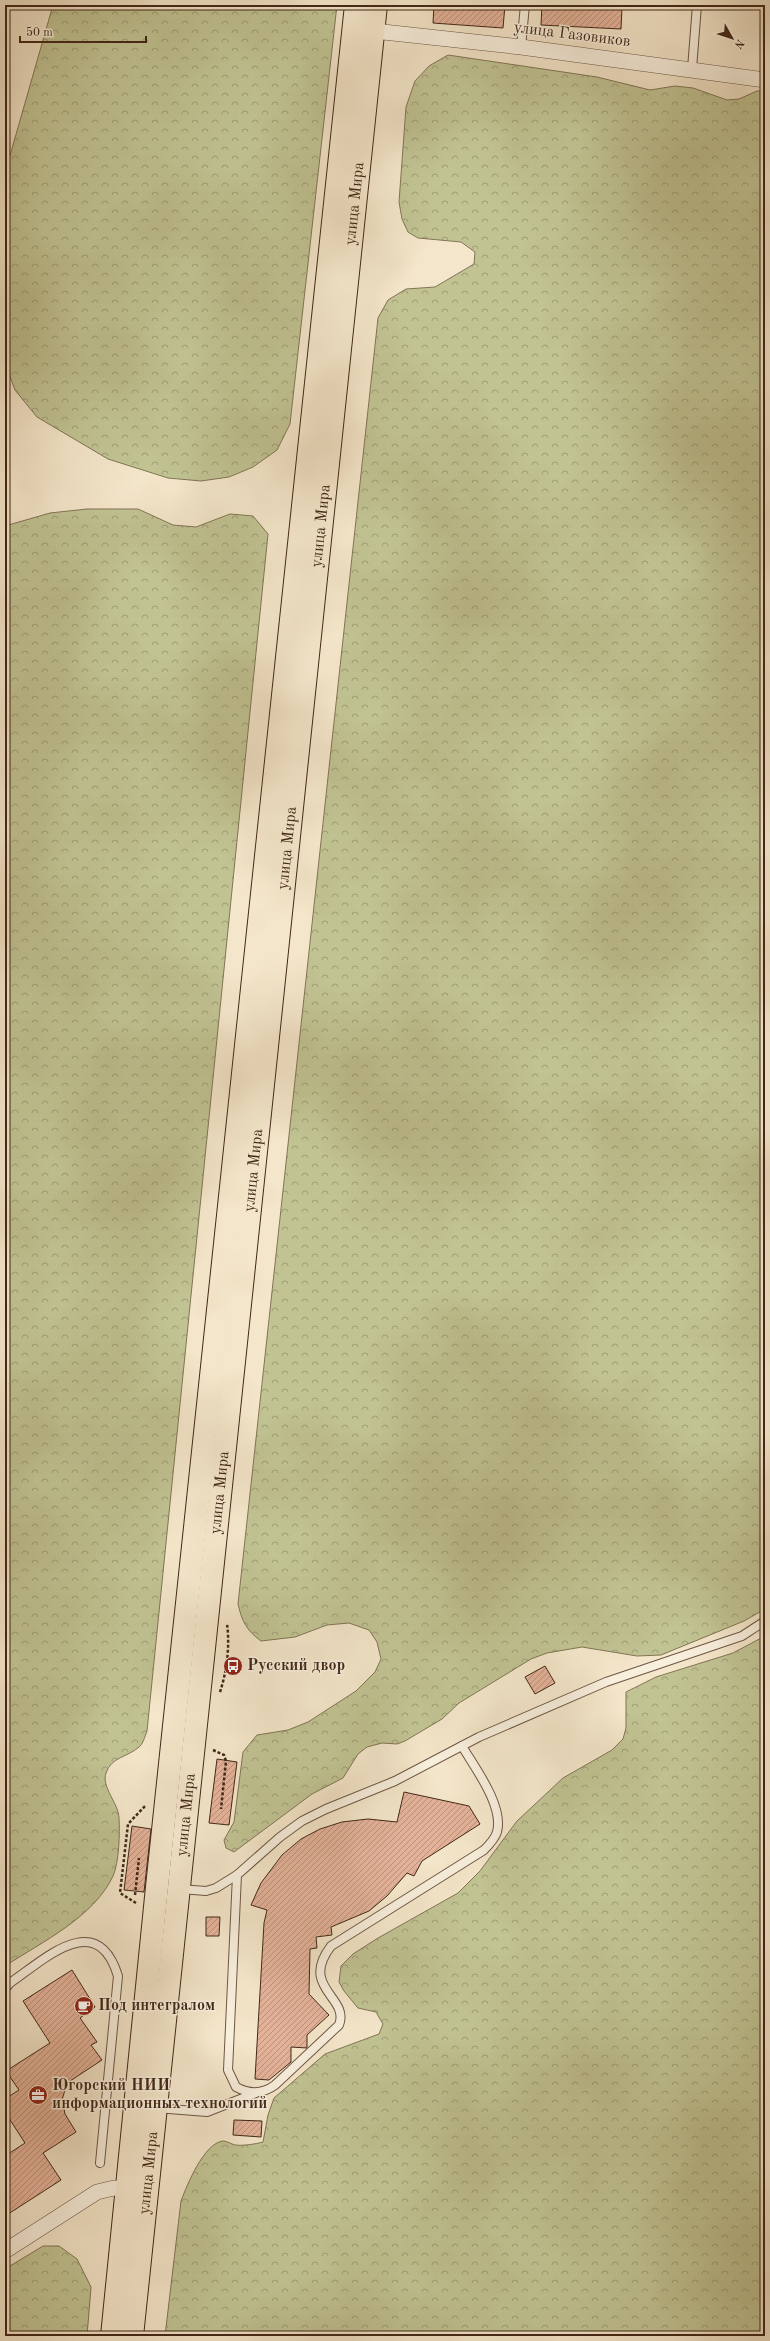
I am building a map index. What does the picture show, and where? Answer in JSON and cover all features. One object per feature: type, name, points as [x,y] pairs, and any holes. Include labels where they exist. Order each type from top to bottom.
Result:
[{"type":"main road","name":"улица Мира","points":[[356,5],[364,30]]},
{"type":"main road","name":"улица Мира","points":[[132,2336],[137,2191],[167,1888],[364,30],[376,5]]},
{"type":"main road","name":"улица Мира","points":[[112,2336],[137,2191],[155,2108],[167,1888]]},
{"type":"street","name":"улица Газовиков","points":[[364,30],[520,46],[765,80]]},
{"type":"street","points":[[5,2251],[97,2192],[114,2188],[137,2191]]},
{"type":"lane","points":[[520,46],[525,5]]},
{"type":"lane","points":[[692,69],[697,5]]},
{"type":"lane","points":[[167,1888],[211,1890],[237,1875],[280,1837],[302,1821],[394,1781],[462,1746],[606,1682],[742,1636],[765,1621]]},
{"type":"lane","points":[[155,2108],[207,2112],[268,2090],[339,2025],[342,2018],[340,2008],[324,1989],[321,1979],[321,1965],[324,1955],[331,1946],[484,1850],[497,1833],[498,1819],[495,1805],[462,1746]]},
{"type":"lane","points":[[237,1875],[228,2070],[236,2087],[248,2092],[260,2092]]},
{"type":"lane","points":[[5,1989],[10,1983],[66,1945],[80,1941],[93,1942],[105,1949],[113,1961],[118,1976],[100,2163]]},
{"type":"path","points":[[209,1749],[226,1757],[221,1809]]},
{"type":"path","points":[[135,1891],[140,1853]]},
{"type":"green space","points":[[53,5],[337,5],[290,424],[277,450],[253,467],[229,477],[201,481],[168,478],[108,459],[37,417],[15,390],[5,363],[5,173]]},
{"type":"green space","points":[[448,55],[597,77],[650,90],[675,86],[693,88],[727,100],[739,99],[757,91],[765,91],[765,1609],[744,1621],[661,1655],[637,1656],[582,1647],[547,1653],[531,1659],[459,1703],[442,1719],[405,1741],[397,1744],[382,1743],[367,1747],[358,1754],[343,1778],[312,1794],[234,1852],[226,1848],[224,1840],[234,1822],[243,1752],[257,1735],[288,1730],[308,1722],[356,1691],[375,1672],[381,1659],[377,1642],[369,1630],[349,1623],[327,1625],[295,1637],[261,1641],[245,1625],[238,1604],[378,318],[388,300],[406,289],[435,287],[474,264],[475,252],[461,242],[418,238],[408,232],[402,219],[399,202],[406,107],[415,81],[429,66]]},
{"type":"green space","points":[[87,509],[138,509],[173,525],[196,527],[230,514],[253,516],[268,534],[147,1731],[140,1746],[116,1760],[108,1768],[106,1773],[106,1784],[119,1818],[119,1848],[113,1876],[104,1891],[93,1904],[66,1927],[5,1966],[5,526],[50,513]]},
{"type":"green space","points":[[765,1636],[765,2336],[165,2336],[181,2201],[187,2185],[203,2157],[216,2143],[223,2141],[235,2145],[249,2145],[263,2142],[268,2115],[274,2098],[325,2054],[379,2034],[383,2024],[376,2012],[358,2008],[344,1991],[339,1982],[341,1966],[353,1954],[378,1938],[458,1893],[480,1871],[517,1821],[563,1778],[612,1750],[623,1739],[626,1728],[626,1692],[656,1677],[733,1653]]},
{"type":"green space","points":[[43,2246],[59,2246],[77,2259],[91,2287],[87,2336],[5,2336],[5,2269]]},
{"type":"building","points":[[434,5],[505,5],[503,28],[433,23]]},
{"type":"building","points":[[542,5],[622,7],[621,29],[541,25]]},
{"type":"building","points":[[545,1666],[555,1683],[535,1694],[525,1677]]},
{"type":"building","points":[[217,1759],[237,1762],[229,1825],[209,1823]]},
{"type":"building","points":[[404,1792],[469,1806],[480,1824],[422,1861],[414,1876],[407,1873],[387,1896],[369,1911],[331,1927],[332,1935],[316,1937],[317,1948],[310,1949],[309,1994],[329,2015],[307,2035],[307,2048],[291,2047],[291,2062],[269,2080],[255,2079],[264,1923],[267,1910],[251,1905],[261,1883],[282,1855],[301,1839],[320,1829],[342,1822],[368,1819],[397,1822]]},
{"type":"building","points":[[132,1826],[151,1829],[144,1892],[124,1890]]},
{"type":"building","points":[[206,1917],[220,1917],[219,1936],[206,1936]]},
{"type":"building","name":"Югорский НИИ информационных технологий","points":[[72,1970],[95,2007],[80,2018],[97,2042],[91,2045],[102,2060],[67,2083],[62,2100],[65,2114],[76,2132],[43,2153],[61,2180],[5,2216],[5,2156],[25,2143],[5,2112],[5,2099],[19,2090],[6,2071],[50,2043],[23,2001]]},
{"type":"building","points":[[234,2120],[262,2121],[261,2137],[233,2135]]},
{"type":"place","name":"Русский двор","points":[[233,1666]]},
{"type":"place","name":"Под интегралом","points":[[84,2006]]},
{"type":"place","name":"Югорский НИИ информационных технологий","points":[[38,2095]]}]
